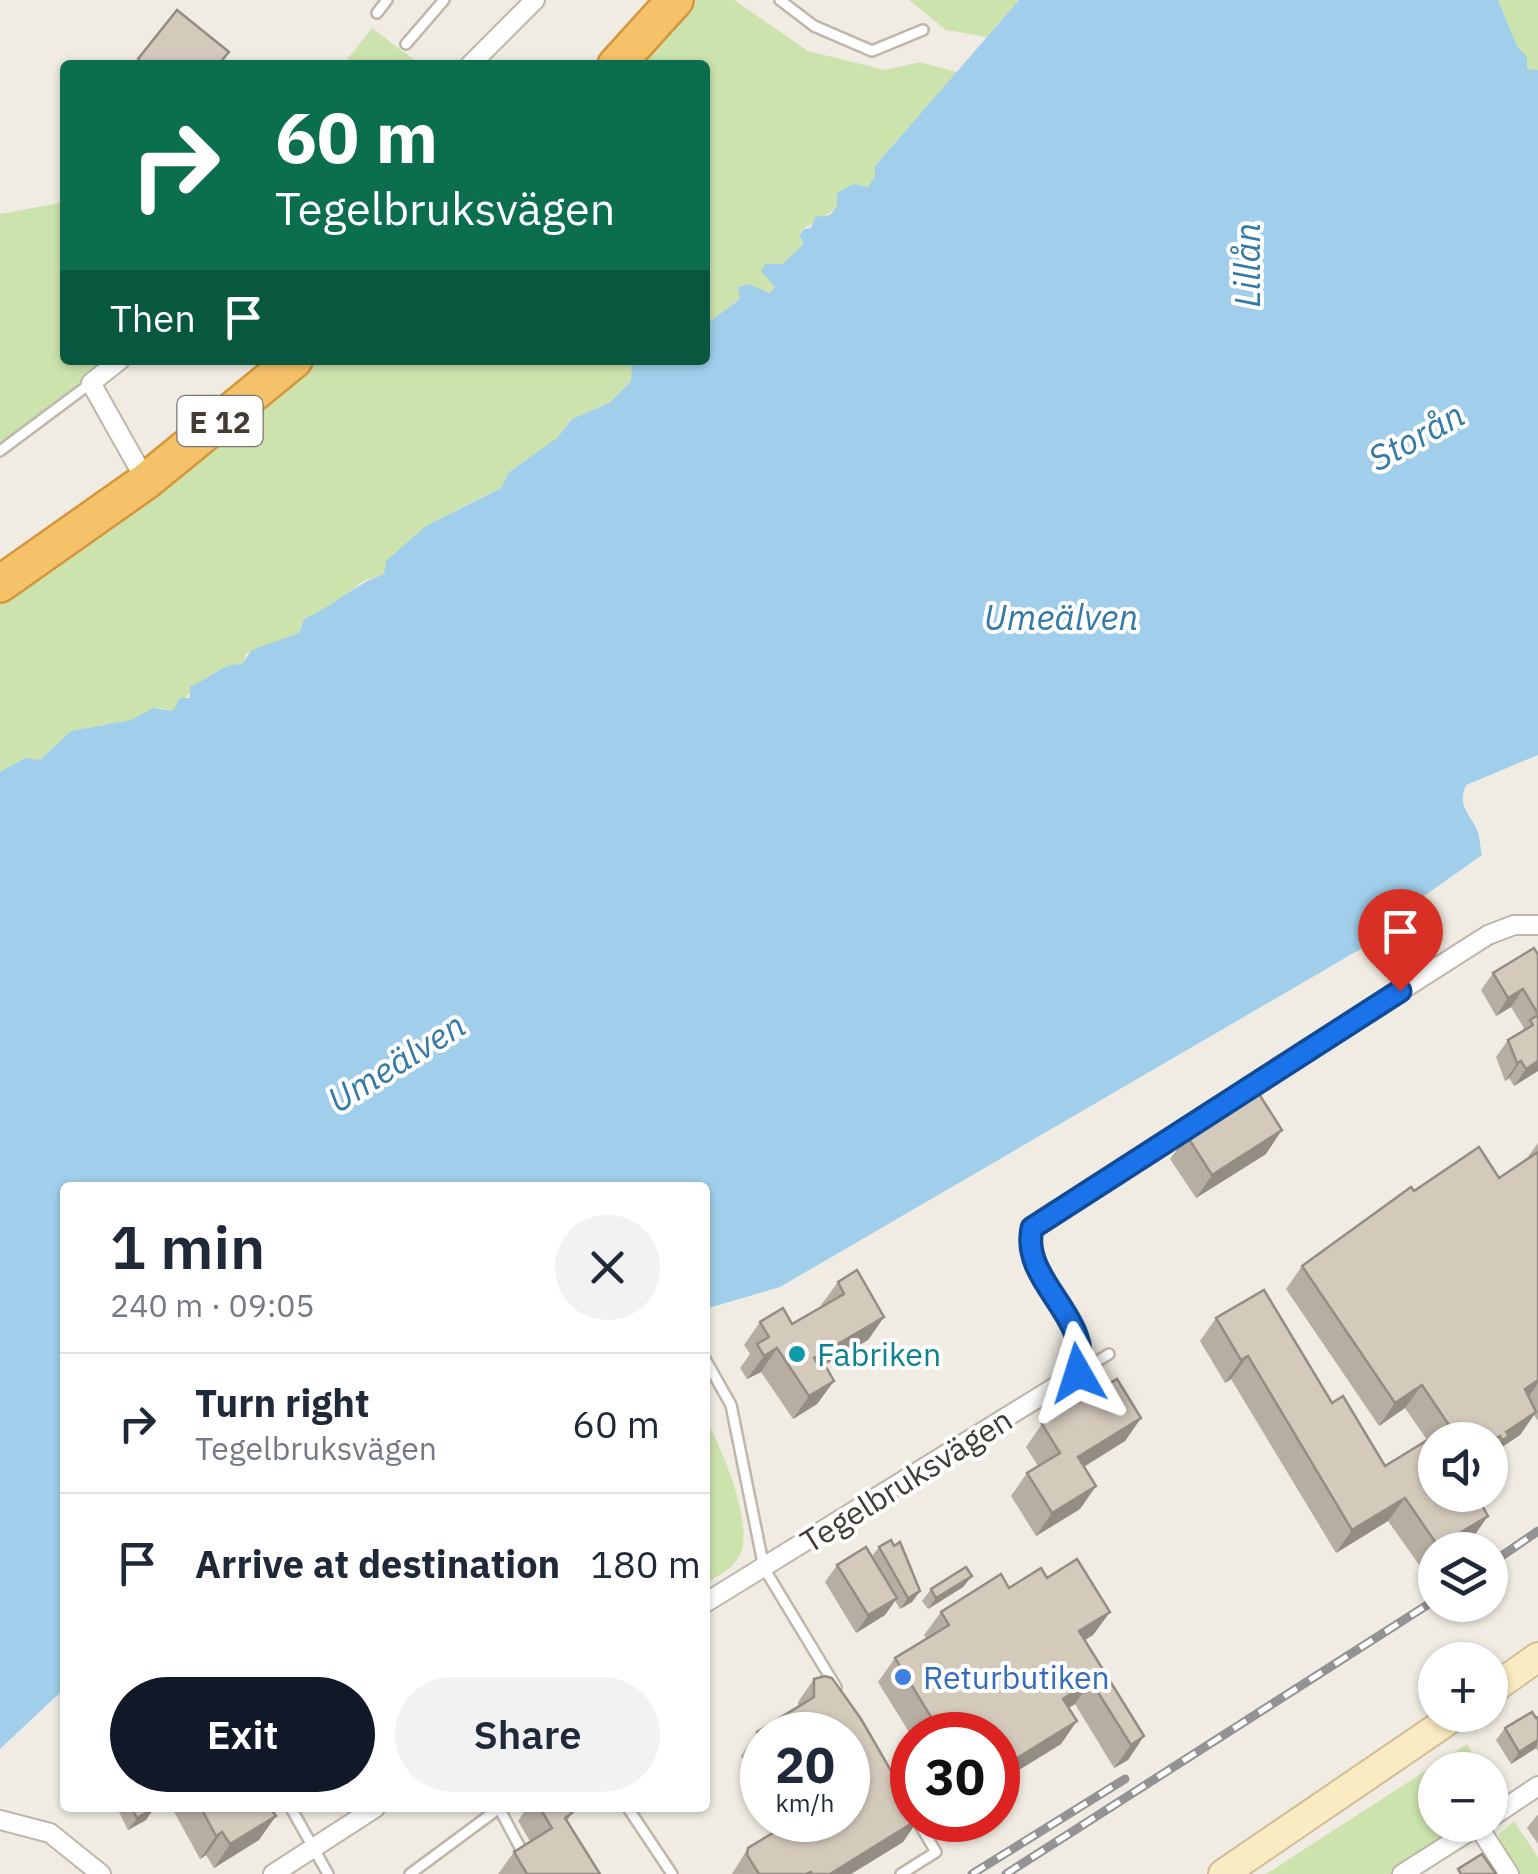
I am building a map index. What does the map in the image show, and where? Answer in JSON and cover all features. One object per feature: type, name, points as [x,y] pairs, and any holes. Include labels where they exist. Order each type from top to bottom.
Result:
[{"type":"highway","points":[[620,60],[674,0]]},
{"type":"highway","name":"E 12","points":[[0,584],[146,481],[288,365]]},
{"type":"main road","points":[[1508,1678],[1538,1657]]},
{"type":"main road","points":[[1223,1874],[1431,1732]]},
{"type":"street","points":[[475,60],[535,0]]},
{"type":"street","points":[[114,365],[91,384],[146,481]]},
{"type":"street","points":[[1078,1373],[1081,1344],[1032,1258],[1032,1228],[1488,936],[1514,925],[1538,924]]},
{"type":"street","name":"Tegelbruksvägen","points":[[710,1600],[1078,1373]]},
{"type":"street","points":[[1508,1806],[1538,1786]]},
{"type":"street","points":[[273,1874],[369,1812]]},
{"type":"street","points":[[0,1820],[50,1833],[101,1874]]},
{"type":"street","points":[[1402,1874],[1452,1842]]},
{"type":"street","points":[[1489,1842],[1509,1874]]},
{"type":"lane","points":[[377,12],[387,0]]},
{"type":"lane","points":[[406,44],[444,0]]},
{"type":"lane","points":[[780,0],[814,26],[872,51],[923,30]]},
{"type":"lane","points":[[0,451],[91,384]]},
{"type":"lane","points":[[1078,1373],[1109,1354]]},
{"type":"lane","points":[[710,1368],[731,1405],[764,1568],[843,1698]]},
{"type":"lane","points":[[293,1812],[328,1874]]},
{"type":"lane","points":[[410,1874],[493,1812]]},
{"type":"lane","points":[[500,1812],[525,1857]]},
{"type":"lane","points":[[631,1812],[672,1874]]},
{"type":"lane","points":[[901,1874],[936,1852],[930,1842]]},
{"type":"green space","points":[[675,0],[734,0],[808,51],[885,70],[920,62],[957,72],[875,166],[875,176],[868,188],[803,229],[799,236],[804,244],[771,279],[775,286],[769,293],[749,284],[740,299],[710,321],[710,60],[621,60]]},
{"type":"green space","points":[[909,0],[1019,0],[987,37],[946,30]]},
{"type":"green space","points":[[1498,0],[1538,0],[1538,70],[1527,70]]},
{"type":"green space","points":[[372,28],[414,60],[347,60]]},
{"type":"green space","points":[[60,203],[60,365],[113,365],[0,451],[0,214]]},
{"type":"green space","points":[[287,365],[634,365],[632,380],[609,403],[572,419],[557,438],[509,472],[501,488],[458,509],[385,574],[363,581],[331,608],[304,619],[299,633],[246,654],[243,664],[212,674],[173,711],[160,708],[132,720],[71,731],[40,760],[0,772],[0,584]]},
{"type":"green space","points":[[710,1427],[735,1488],[743,1529],[743,1546],[726,1571],[710,1581]]},
{"type":"green space","points":[[1467,1744],[1472,1752],[1455,1752]]},
{"type":"green space","points":[[1418,1776],[1418,1842],[1441,1842],[1391,1874],[1266,1874]]},
{"type":"green space","points":[[1514,1821],[1538,1857],[1538,1874],[1515,1874],[1499,1848],[1499,1842],[1508,1842],[1508,1826]]},
{"type":"water","name":"Umeälven","points":[[1019,0],[1498,0],[1517,46],[1527,57],[1527,69],[1538,70],[1538,755],[1466,785],[1463,804],[1477,830],[1482,855],[1427,894],[1401,905],[1388,933],[780,1287],[710,1308],[710,1182],[60,1182],[60,1693],[0,1749],[0,772],[25,758],[40,760],[71,731],[131,720],[153,708],[173,711],[180,698],[190,698],[190,686],[227,667],[242,664],[252,650],[299,633],[304,619],[384,574],[386,561],[426,526],[501,488],[509,472],[557,438],[572,419],[609,403],[631,381],[634,365],[710,365],[710,321],[740,299],[738,287],[749,284],[769,293],[775,287],[761,271],[765,264],[782,264],[804,244],[799,236],[804,229],[811,228],[815,217],[830,215],[837,206],[837,193],[853,184],[868,187],[875,176],[875,166]]},
{"type":"building","points":[[177,10],[229,52],[222,60],[138,59]]},
{"type":"building","points":[[1534,948],[1538,955],[1538,1014],[1523,989],[1508,998],[1493,973]]},
{"type":"building","points":[[1538,1015],[1538,1061],[1526,1069],[1521,1061],[1517,1063],[1508,1040],[1533,1025],[1530,1020]]},
{"type":"building","points":[[1257,1091],[1282,1130],[1212,1175],[1187,1136]]},
{"type":"building","points":[[1479,1147],[1499,1178],[1538,1152],[1538,1380],[1525,1389],[1536,1412],[1508,1431],[1508,1422],[1447,1422],[1422,1385],[1395,1403],[1302,1266],[1411,1187],[1414,1191]]},
{"type":"building","points":[[857,1270],[884,1317],[814,1358],[820,1368],[825,1365],[834,1381],[809,1396],[777,1348],[764,1356],[757,1344],[769,1337],[760,1322],[783,1308],[792,1324],[844,1294],[838,1282]]},
{"type":"building","points":[[1264,1290],[1332,1403],[1343,1396],[1385,1466],[1418,1446],[1418,1512],[1486,1512],[1488,1516],[1461,1532],[1428,1532],[1405,1498],[1352,1530],[1248,1356],[1241,1360],[1216,1318]]},
{"type":"building","points":[[1117,1379],[1141,1418],[1078,1457],[1096,1486],[1052,1513],[1027,1473],[1060,1453],[1042,1424]]},
{"type":"building","points":[[891,1540],[894,1546],[900,1542],[920,1591],[908,1598],[879,1547]]},
{"type":"building","points":[[866,1547],[897,1598],[868,1615],[837,1565]]},
{"type":"building","points":[[1077,1559],[1110,1612],[1079,1631],[1144,1736],[1131,1745],[1091,1681],[1063,1699],[1077,1721],[1020,1756],[1020,1712],[928,1712],[895,1658],[949,1625],[941,1612],[1001,1574],[1009,1588],[1041,1568],[1047,1578]]},
{"type":"building","points":[[966,1567],[972,1576],[936,1598],[931,1589]]},
{"type":"building","points":[[832,1678],[856,1712],[790,1712],[814,1697],[814,1679]]},
{"type":"building","points":[[1532,1712],[1538,1717],[1538,1740],[1519,1752],[1508,1726]]},
{"type":"building","points":[[870,1735],[890,1769],[890,1837],[830,1874],[759,1874],[747,1855],[748,1848],[758,1842],[870,1842]]},
{"type":"building","points":[[203,1812],[273,1812],[276,1816],[230,1844],[222,1832],[216,1836]]},
{"type":"building","points":[[542,1812],[571,1812],[565,1818],[600,1874],[527,1874],[514,1852],[552,1828]]},
{"type":"building","points":[[1482,1854],[1496,1874],[1461,1874],[1458,1869]]},
{"type":"railway","points":[[1508,1552],[1538,1531]]},
{"type":"railway","points":[[1006,1874],[1418,1611]]},
{"type":"railway","points":[[972,1874],[1125,1779]]},
{"type":"place","name":"Fabriken","points":[[797,1354]]},
{"type":"place","name":"Returbutiken","points":[[903,1677]]},
{"type":"route","points":[[1078,1373],[1081,1344],[1032,1258],[1032,1228],[1400,991]]},
{"type":"water label","name":"Lillån","points":[[1247,265]]},
{"type":"water label","name":"Storån","points":[[1416,436]]}]
